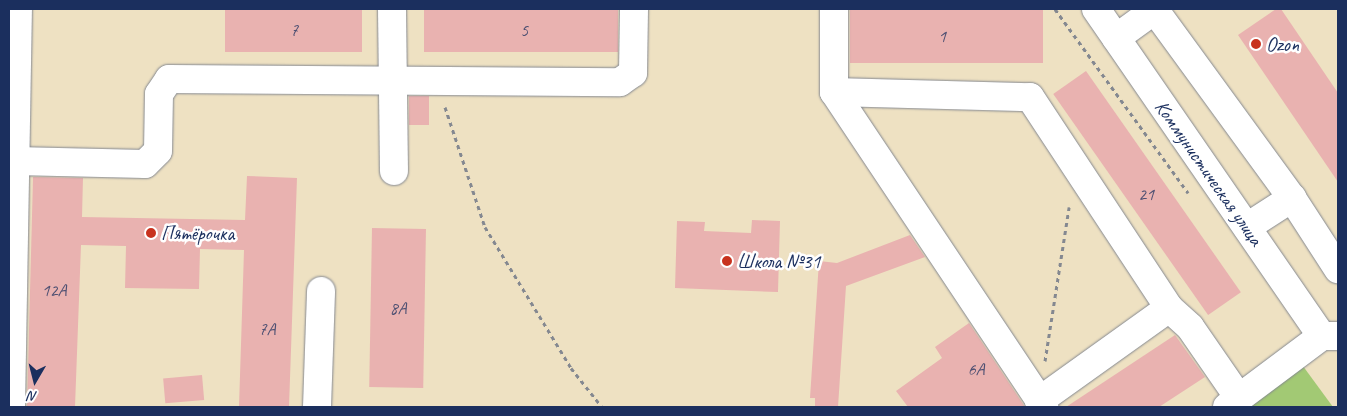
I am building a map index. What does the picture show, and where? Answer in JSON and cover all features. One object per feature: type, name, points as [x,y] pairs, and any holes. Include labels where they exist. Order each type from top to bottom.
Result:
[{"type":"street","points":[[11,407],[12,197],[15,161],[18,9]]},
{"type":"street","points":[[392,9],[394,171]]},
{"type":"street","points":[[15,161],[145,164],[158,151],[159,94],[169,78],[620,82],[633,73],[634,9]]},
{"type":"street","points":[[834,9],[834,92],[1042,404],[1169,308]]},
{"type":"street","name":"Коммунистическая улица","points":[[1096,9],[1247,227],[1330,336]]},
{"type":"street","points":[[1116,38],[1155,9],[1292,198],[1338,269]]},
{"type":"street","points":[[834,92],[1030,97],[1169,308],[1190,327],[1233,403],[1330,336]]},
{"type":"street","points":[[1247,227],[1292,198]]},
{"type":"street","points":[[317,407],[321,291]]},
{"type":"path","points":[[1055,9],[1193,200]]},
{"type":"path","points":[[436,80],[485,227],[571,368],[602,407]]},
{"type":"path","points":[[1045,362],[1070,205]]},
{"type":"green space","points":[[1300,362],[1333,407],[1239,407]]},
{"type":"building","points":[[225,9],[362,9],[362,52],[225,52]]},
{"type":"building","points":[[424,9],[618,9],[618,52],[424,52]]},
{"type":"building","points":[[850,9],[1043,9],[1043,63],[850,63]]},
{"type":"building","points":[[1276,9],[1281,9],[1338,93],[1338,182],[1238,35]]},
{"type":"building","points":[[1086,71],[1241,292],[1208,315],[1053,94]]},
{"type":"building","points":[[409,96],[429,96],[429,125],[409,125]]},
{"type":"building","points":[[247,176],[297,178],[289,407],[239,407],[244,250],[200,249],[199,289],[125,288],[126,246],[81,245],[75,407],[27,407],[33,177],[83,178],[82,217],[245,220]]},
{"type":"building","name":"Школа №31","points":[[752,220],[780,221],[778,292],[675,288],[677,221],[705,222],[704,231],[751,233]]},
{"type":"building","points":[[372,228],[426,229],[423,388],[369,387]]},
{"type":"building","points":[[910,235],[925,257],[846,286],[838,407],[815,407],[815,398],[810,398],[819,261],[837,263]]},
{"type":"building","points":[[969,323],[1025,407],[908,407],[896,391],[942,358],[935,347]]},
{"type":"building","points":[[1175,335],[1205,377],[1159,407],[1066,407]]},
{"type":"building","points":[[202,375],[204,400],[165,403],[163,378]]},
{"type":"place","name":"Ozon","points":[[1256,44]]},
{"type":"place","name":"Пятёрочка","points":[[151,233]]},
{"type":"place","name":"Школа №31","points":[[727,261]]}]
